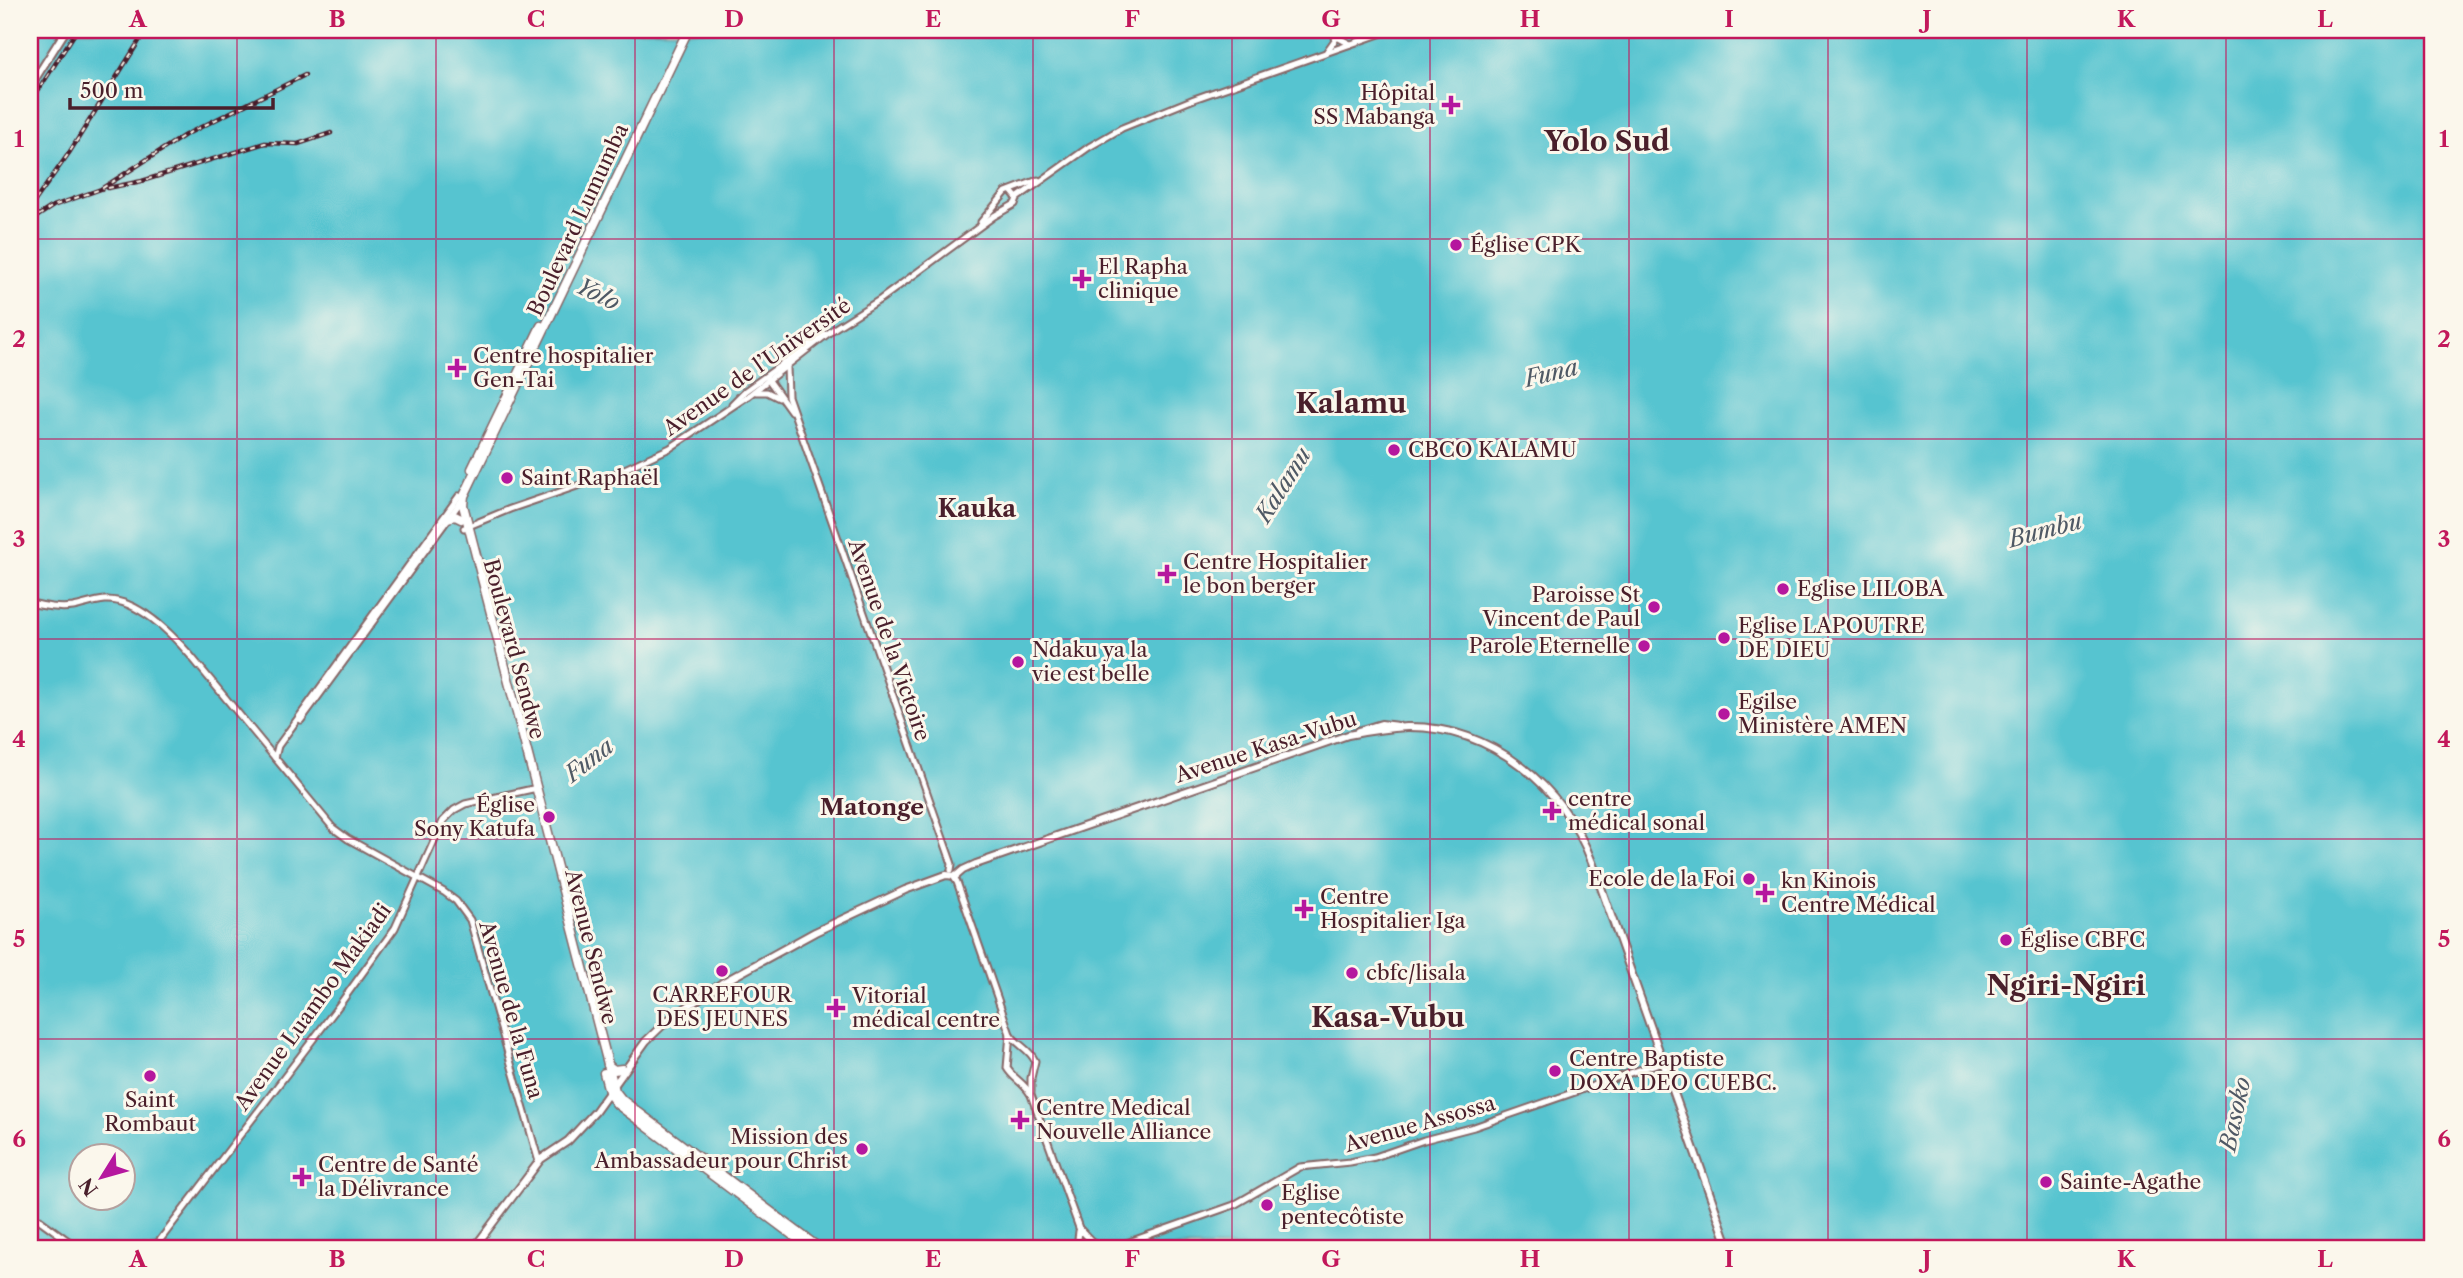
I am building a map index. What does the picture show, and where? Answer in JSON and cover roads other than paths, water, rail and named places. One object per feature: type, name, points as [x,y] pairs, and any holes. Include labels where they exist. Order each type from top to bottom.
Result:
[{"type":"highway","name":"Boulevard Lumumba","points":[[561,290],[682,30]]},
{"type":"highway","name":"Boulevard Lumumba","points":[[460,500],[688,30]]},
{"type":"highway","points":[[460,500],[464,522]]},
{"type":"highway","points":[[447,518],[455,516],[464,522]]},
{"type":"highway","name":"Boulevard Sendwe","points":[[464,522],[539,805]]},
{"type":"highway","name":"Avenue Sendwe","points":[[539,805],[612,1092]]},
{"type":"highway","name":"Avenue Sendwe","points":[[575,950],[608,1065],[612,1092]]},
{"type":"highway","points":[[608,1065],[614,1070],[624,1067]]},
{"type":"highway","points":[[596,1109],[609,1101],[612,1092]]},
{"type":"highway","points":[[612,1092],[810,1248]]},
{"type":"highway","points":[[612,1092],[819,1248]]},
{"type":"main road","points":[[30,87],[66,30]]},
{"type":"main road","points":[[1044,177],[1005,194],[1005,204],[1015,204],[1017,198],[1044,177],[1122,128],[1174,106],[1391,30]]},
{"type":"main road","points":[[1325,53],[1337,37],[1350,44]]},
{"type":"main road","points":[[1012,191],[1017,198]]},
{"type":"main road","name":"Avenue de l’Université","points":[[974,231],[1003,198]]},
{"type":"main road","name":"Avenue de l’Université","points":[[464,522],[637,464],[677,443],[728,410],[835,328],[873,305],[1009,206]]},
{"type":"main road","points":[[795,418],[787,390],[785,365],[835,328]]},
{"type":"main road","points":[[788,377],[801,356]]},
{"type":"main road","points":[[728,410],[745,391],[768,378],[795,418]]},
{"type":"main road","points":[[753,392],[763,391],[783,400]]},
{"type":"main road","name":"Avenue de la Victoire","points":[[795,418],[1010,1034]]},
{"type":"main road","name":"Boulevard Lumumba","points":[[274,748],[460,500]]},
{"type":"main road","name":"Boulevard Lumumba","points":[[311,702],[460,500]]},
{"type":"main road","name":"Avenue de la Funa","points":[[30,603],[69,608],[107,600],[130,606],[176,638],[274,748],[277,760],[333,828],[456,901],[471,924],[539,1162]]},
{"type":"main road","points":[[1397,717],[1397,726]]},
{"type":"main road","points":[[1348,735],[1386,719]]},
{"type":"main road","points":[[1367,727],[1387,723],[1407,727]]},
{"type":"main road","name":"Avenue Kasa-Vubu","points":[[596,1109],[612,1092],[624,1067],[657,1028],[722,983],[815,932],[905,890],[1348,735],[1407,727],[1448,733],[1490,746],[1534,776],[1559,802],[1573,822],[1588,851],[1729,1248]]},
{"type":"main road","points":[[274,748],[277,760]]},
{"type":"main road","name":"Avenue Luambo Makiadi","points":[[153,1248],[395,928],[443,821],[465,804],[535,788]]},
{"type":"main road","points":[[1010,1034],[1022,1049],[1033,1056],[1035,1066],[1032,1072],[1031,1095]]},
{"type":"main road","points":[[1010,1034],[1007,1068],[1031,1095],[1079,1228],[1094,1245]]},
{"type":"main road","points":[[1008,1055],[1022,1049]]},
{"type":"main road","name":"Avenue Assossa","points":[[1111,1248],[1234,1205],[1300,1167],[1376,1157],[1424,1140],[1474,1127],[1662,1062]]},
{"type":"main road","points":[[1017,1078],[1032,1072]]},
{"type":"main road","points":[[474,1248],[539,1162],[568,1141],[596,1109]]},
{"type":"main road","points":[[30,1213],[78,1248]]},
{"type":"main road","points":[[1078,1248],[1079,1228]]},
{"type":"main road","points":[[1078,1248],[1085,1243],[1111,1248]]},
{"type":"water","points":[[30,30],[2433,30],[2433,1248],[30,1248]]},
{"type":"railway","points":[[30,103],[77,30]]},
{"type":"railway","points":[[30,208],[69,153],[146,30]]},
{"type":"railway","points":[[30,221],[53,206],[101,189],[185,135],[305,75]]},
{"type":"railway","points":[[108,188],[142,181],[265,143],[298,144],[331,133]]},
{"type":"place","name":"Hôpital SS Mabanga","points":[[1451,105]]},
{"type":"place","name":"Église CPK","points":[[1456,245]]},
{"type":"place","name":"El Rapha clinique","points":[[1082,279]]},
{"type":"place","name":"Centre hospitalier Gen-Tai","points":[[457,368]]},
{"type":"place","name":"CBCO KALAMU","points":[[1394,450]]},
{"type":"place","name":"Saint Raphaël","points":[[507,478]]},
{"type":"place","name":"Centre Hospitalier le bon berger","points":[[1167,574]]},
{"type":"place","name":"Eglise LILOBA","points":[[1783,589]]},
{"type":"place","name":"Paroisse St Vincent de Paul","points":[[1654,607]]},
{"type":"place","name":"Eglise LAPOUTRE DE DIEU","points":[[1724,638]]},
{"type":"place","name":"Parole Eternelle","points":[[1644,646]]},
{"type":"place","name":"Ndaku ya la vie est belle","points":[[1018,662]]},
{"type":"place","name":"Egilse Ministère AMEN","points":[[1724,714]]},
{"type":"place","name":"centre médical sonal","points":[[1552,811]]},
{"type":"place","name":"Église Sony Katufa","points":[[549,817]]},
{"type":"place","name":"Ecole de la Foi","points":[[1749,879]]},
{"type":"place","name":"kn Kinois Centre Médical","points":[[1765,893]]},
{"type":"place","name":"Centre Hospitalier Iga","points":[[1304,909]]},
{"type":"place","name":"Église CBFC","points":[[2006,940]]},
{"type":"place","name":"CARREFOUR DES JEUNES","points":[[722,971]]},
{"type":"place","name":"cbfc/lisala","points":[[1352,973]]},
{"type":"place","name":"Vitorial médical centre","points":[[836,1008]]},
{"type":"place","name":"Centre Baptiste DOXA DEO CUEBC.","points":[[1555,1071]]},
{"type":"place","name":"Saint Rombaut","points":[[150,1076]]},
{"type":"place","name":"Centre Medical Nouvelle Alliance","points":[[1020,1120]]},
{"type":"place","name":"Mission des Ambassadeur pour Christ","points":[[862,1149]]},
{"type":"place","name":"Centre de Santé la Délivrance","points":[[302,1177]]},
{"type":"place","name":"Sainte-Agathe","points":[[2046,1182]]},
{"type":"place","name":"Eglise pentecôtiste","points":[[1267,1205]]},
{"type":"district","name":"Yolo Sud","points":[[1607,141]]},
{"type":"district","name":"Kalamu","points":[[1351,403]]},
{"type":"district","name":"Kauka","points":[[977,509]]},
{"type":"district","name":"Matonge","points":[[872,807]]},
{"type":"district","name":"Ngiri-Ngiri","points":[[2066,985]]},
{"type":"district","name":"Kasa-Vubu","points":[[1388,1017]]},
{"type":"water label","name":"Yolo","points":[[598,294]]},
{"type":"water label","name":"Funa","points":[[1551,373]]},
{"type":"water label","name":"Bumbu","points":[[2045,530]]},
{"type":"water label","name":"Funa","points":[[589,760]]},
{"type":"water label","name":"Basoko","points":[[2235,1114]]}]
